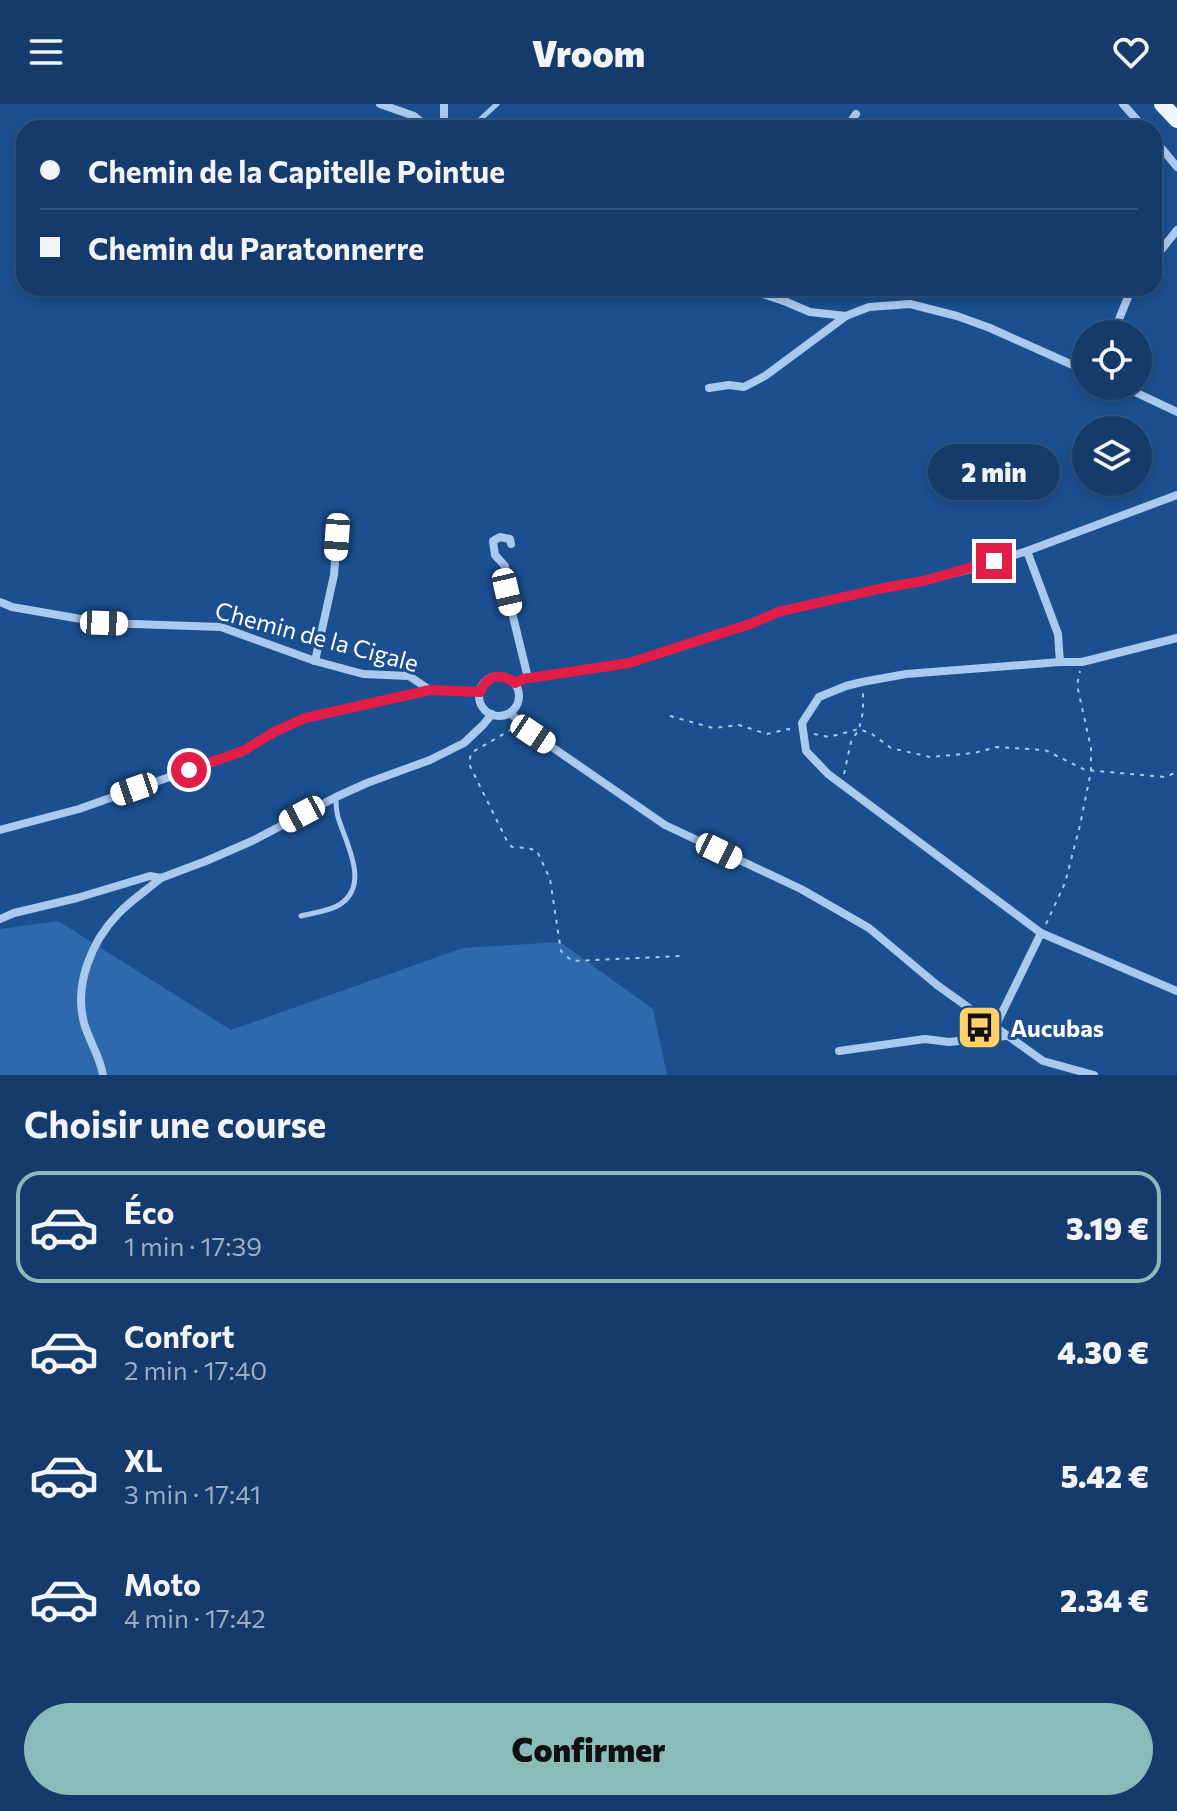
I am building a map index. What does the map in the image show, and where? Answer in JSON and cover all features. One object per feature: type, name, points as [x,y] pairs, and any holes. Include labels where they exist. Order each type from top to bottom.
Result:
[{"type":"main road","points":[[1162,104],[1177,120]]},
{"type":"street","points":[[380,104],[419,120]]},
{"type":"street","points":[[1123,104],[1137,120]]},
{"type":"street","points":[[852,120],[856,114]]},
{"type":"street","points":[[1162,149],[1177,167]]},
{"type":"street","points":[[1162,249],[1177,230]]},
{"type":"street","points":[[769,296],[810,312],[846,316]]},
{"type":"street","points":[[784,301],[785,296]]},
{"type":"street","points":[[1119,320],[1129,296]]},
{"type":"street","points":[[709,388],[729,385],[744,387],[765,376],[846,316],[869,307],[910,304],[990,328],[1072,365]]},
{"type":"street","points":[[1152,400],[1177,412]]},
{"type":"street","points":[[515,683],[528,678],[629,663],[778,612],[974,568],[1177,495]]},
{"type":"street","points":[[315,661],[334,575],[337,537]]},
{"type":"street","points":[[511,544],[510,539],[500,537],[493,541],[495,555],[505,566],[507,592],[528,678]]},
{"type":"street","points":[[1027,551],[1058,634],[1060,662]]},
{"type":"street","name":"Chemin de la Cigale","points":[[0,602],[12,607],[104,623],[221,627],[315,661],[363,674],[409,676],[430,690],[480,692]]},
{"type":"street","points":[[1177,638],[1082,662],[906,674],[862,682],[819,697],[802,723],[806,751],[828,774],[1044,929],[1177,991]]},
{"type":"street","points":[[499,676],[515,683],[519,696],[510,713],[492,714],[484,709],[480,692],[490,678],[499,676]]},
{"type":"street","points":[[0,830],[79,809],[243,751],[305,718],[430,690]]},
{"type":"street","points":[[510,713],[542,740],[665,825],[801,889],[869,928],[937,985],[1043,1061],[1094,1075]]},
{"type":"street","points":[[103,1075],[85,1023],[81,997],[88,958],[118,914],[161,878],[252,841],[336,797],[430,760],[464,743],[492,714]]},
{"type":"street","points":[[0,919],[150,876],[161,878]]},
{"type":"street","points":[[995,1027],[1044,929]]},
{"type":"street","points":[[839,1051],[925,1039],[949,1042],[1006,1036]]},
{"type":"lane","points":[[480,120],[497,104]]},
{"type":"lane","points":[[301,916],[338,906],[352,892],[355,878],[352,858],[336,813],[336,797]]},
{"type":"path","points":[[1044,929],[1065,883],[1091,771],[1091,748],[1077,685],[1081,668]]},
{"type":"path","points":[[843,775],[863,712],[862,682]]},
{"type":"path","points":[[670,716],[713,728],[739,725],[767,734],[788,729],[798,731]]},
{"type":"path","points":[[522,724],[471,753],[469,764],[507,841],[512,847],[537,851],[550,879],[561,951],[572,961],[682,956]]},
{"type":"path","points":[[809,733],[829,737],[859,729],[891,748],[930,757],[974,753],[997,747],[1045,750],[1091,771],[1165,777],[1177,772]]},
{"type":"shaded area","points":[[58,921],[231,1030],[463,948],[560,942],[653,1009],[667,1075],[0,1075],[0,929]]},
{"type":"place","name":"Aucubas","points":[[979,1027]]},
{"type":"route","points":[[189,770],[243,751],[305,718],[430,690],[480,692],[490,678],[499,676],[515,683],[523,679],[629,663],[778,612],[923,581],[994,561]]}]
